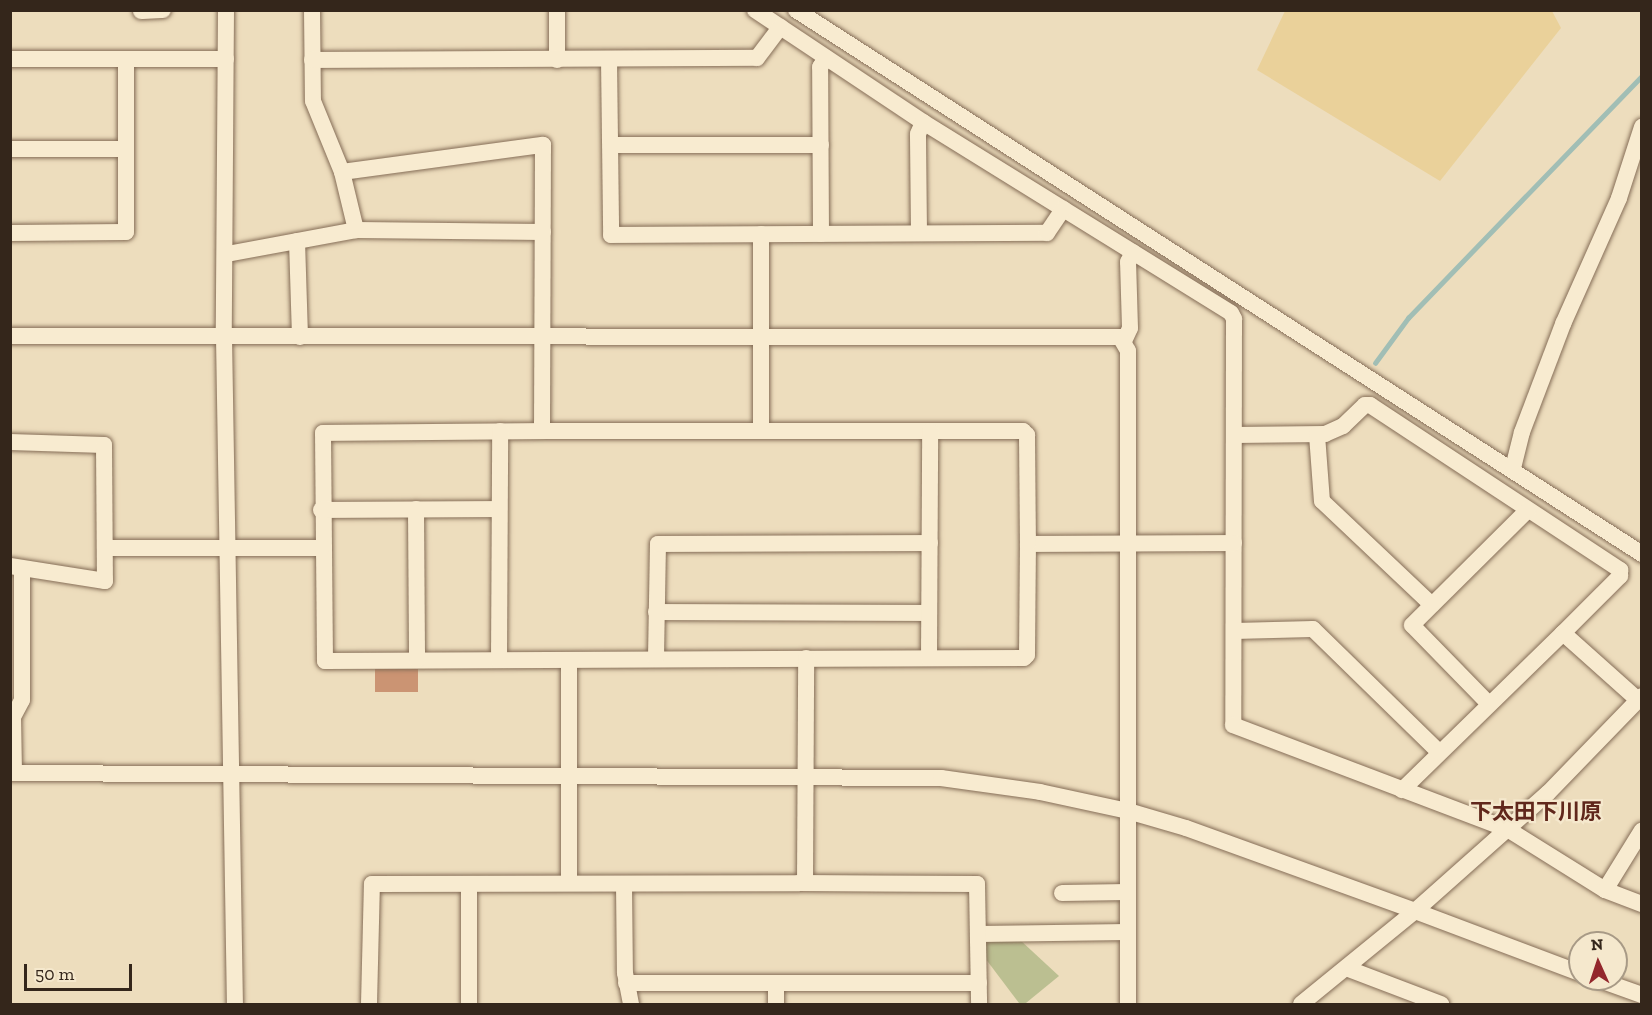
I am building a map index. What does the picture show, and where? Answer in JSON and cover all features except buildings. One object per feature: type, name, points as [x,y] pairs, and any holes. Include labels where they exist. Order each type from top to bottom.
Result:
[{"type":"street","points":[[141,11],[162,10]]},
{"type":"street","points":[[226,10],[227,254],[224,337],[235,1005]]},
{"type":"street","points":[[312,10],[313,101],[342,172],[356,230]]},
{"type":"street","points":[[557,10],[557,60]]},
{"type":"street","points":[[755,10],[923,122],[1231,313],[1234,435],[1233,726],[1509,830],[1605,890],[1641,904]]},
{"type":"street","points":[[796,10],[1514,468],[1641,554]]},
{"type":"street","points":[[312,60],[757,58],[780,27]]},
{"type":"street","points":[[821,234],[820,67],[826,58]]},
{"type":"street","points":[[10,59],[226,59]]},
{"type":"street","points":[[609,59],[611,235],[1047,233],[1063,209]]},
{"type":"street","points":[[10,233],[126,232],[126,60]]},
{"type":"street","points":[[919,233],[918,134],[923,122]]},
{"type":"street","points":[[1514,468],[1522,432],[1563,324],[1619,198],[1641,127]]},
{"type":"street","points":[[342,172],[543,145],[542,431]]},
{"type":"street","points":[[611,145],[821,145]]},
{"type":"street","points":[[10,149],[126,149]]},
{"type":"street","points":[[227,254],[356,230],[543,232]]},
{"type":"street","points":[[761,234],[762,430]]},
{"type":"street","points":[[297,241],[300,337]]},
{"type":"street","points":[[1124,341],[1130,328],[1128,262],[1133,252]]},
{"type":"street","points":[[10,336],[1113,336],[1124,341],[1128,351],[1128,1005]]},
{"type":"street","points":[[1234,435],[1317,435],[1343,426],[1365,405],[1370,405],[1620,570],[1620,576],[1402,790]]},
{"type":"street","points":[[499,660],[500,431]]},
{"type":"street","points":[[929,658],[930,431]]},
{"type":"street","points":[[930,431],[1023,431],[1027,435],[1027,656],[325,661],[321,510],[323,433],[930,431]]},
{"type":"street","points":[[1317,435],[1322,501],[1432,605]]},
{"type":"street","points":[[10,442],[104,445],[105,548],[102,584],[16,567],[22,700],[13,717],[12,773],[806,774],[972,781],[1128,811],[1186,828],[1568,968]]},
{"type":"street","points":[[416,509],[417,660]]},
{"type":"street","points":[[321,510],[500,509]]},
{"type":"street","points":[[1489,704],[1412,627],[1528,510]]},
{"type":"street","points":[[656,658],[658,544],[930,543]]},
{"type":"street","points":[[1028,544],[1234,543]]},
{"type":"street","points":[[105,548],[322,548]]},
{"type":"street","points":[[656,612],[929,613]]},
{"type":"street","points":[[1234,631],[1313,630],[1439,752]]},
{"type":"street","points":[[1301,1005],[1509,830],[1640,698],[1563,633]]},
{"type":"street","points":[[805,883],[806,658]]},
{"type":"street","points":[[568,883],[569,660]]},
{"type":"street","points":[[1605,890],[1641,830]]},
{"type":"street","points":[[369,1005],[369,887],[568,883],[977,884],[979,1005]]},
{"type":"street","points":[[469,884],[469,1005]]},
{"type":"street","points":[[624,884],[626,983],[631,1005]]},
{"type":"street","points":[[1062,893],[1128,892]]},
{"type":"street","points":[[979,933],[1128,932]]},
{"type":"street","points":[[1346,968],[1441,1005]]},
{"type":"street","points":[[776,982],[776,1005]]},
{"type":"street","points":[[626,983],[979,983]]},
{"type":"sand","points":[[1285,11],[1552,11],[1561,28],[1440,181],[1257,70]]},
{"type":"green space","points":[[1019,939],[1059,976],[1026,1003],[1019,1003],[985,958],[985,945],[989,940]]},
{"type":"waterway","points":[[1375,363],[1408,318],[1642,76]]},
{"type":"district","name":"下太田下川原","points":[[1536,812]]}]
